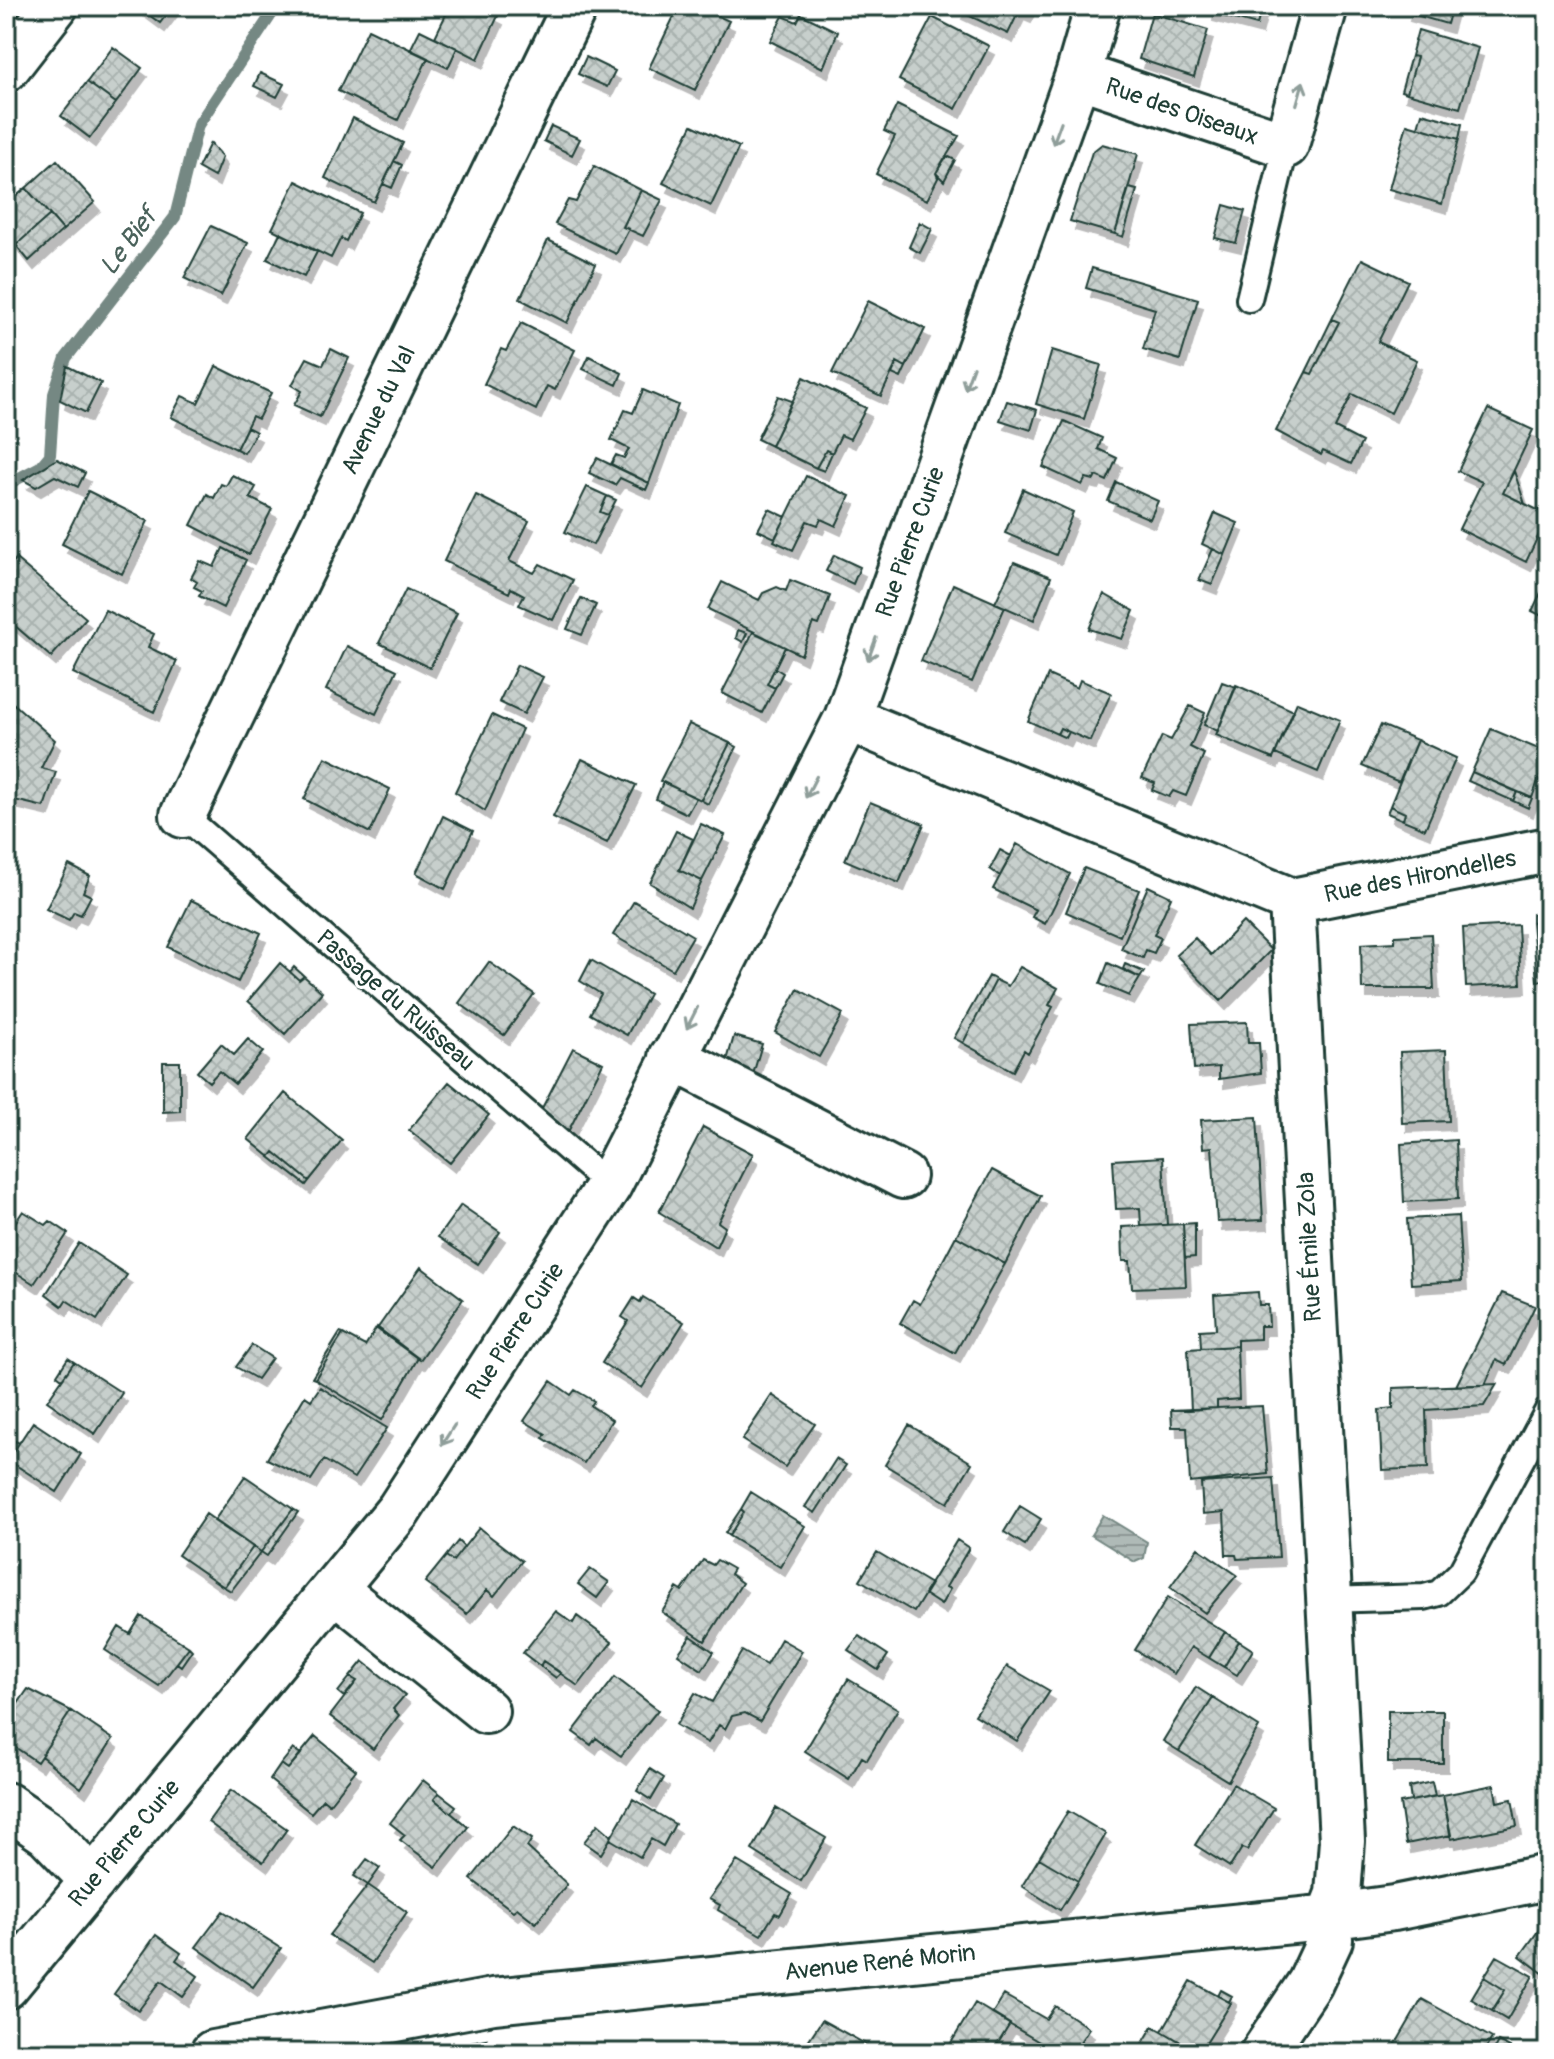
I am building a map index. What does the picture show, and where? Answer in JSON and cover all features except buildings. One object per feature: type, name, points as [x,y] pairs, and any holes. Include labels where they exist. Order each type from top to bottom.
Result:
[{"type":"street","points":[[6,69],[55,6]]},
{"type":"street","name":"Avenue du Val","points":[[183,815],[575,6]]},
{"type":"street","name":"Rue Pierre Curie","points":[[6,1986],[399,1510],[609,1185],[847,718],[1078,75],[1098,6]]},
{"type":"street","name":"Rue des Oiseaux","points":[[1078,75],[1286,145],[1325,6]]},
{"type":"street","points":[[847,718],[1292,901]]},
{"type":"street","name":"Rue des Hirondelles","points":[[1292,901],[1548,850]]},
{"type":"street","name":"Rue Émile Zola","points":[[1263,2053],[1310,1983],[1330,1940],[1329,1917],[1338,1894],[1342,1841],[1292,901]]},
{"type":"street","points":[[672,1057],[903,1176]]},
{"type":"street","points":[[334,1589],[486,1711]]},
{"type":"street","points":[[6,1805],[47,1833],[93,1881]]},
{"type":"street","name":"Avenue René Morin","points":[[213,2053],[493,2001],[1329,1917],[1548,1877]]},
{"type":"lane","points":[[1249,299],[1286,145]]},
{"type":"lane","name":"Passage du Ruisseau","points":[[183,815],[609,1185]]},
{"type":"lane","points":[[1327,1600],[1424,1597],[1439,1593],[1451,1584],[1461,1572],[1548,1410]]},
{"type":"shaded area","points":[[1103,1515],[1147,1542],[1144,1558],[1135,1562],[1091,1535]]},
{"type":"waterway","name":"Le Bief","points":[[6,485],[40,467],[50,455],[54,394],[66,358],[175,217],[198,125],[277,6]]}]
